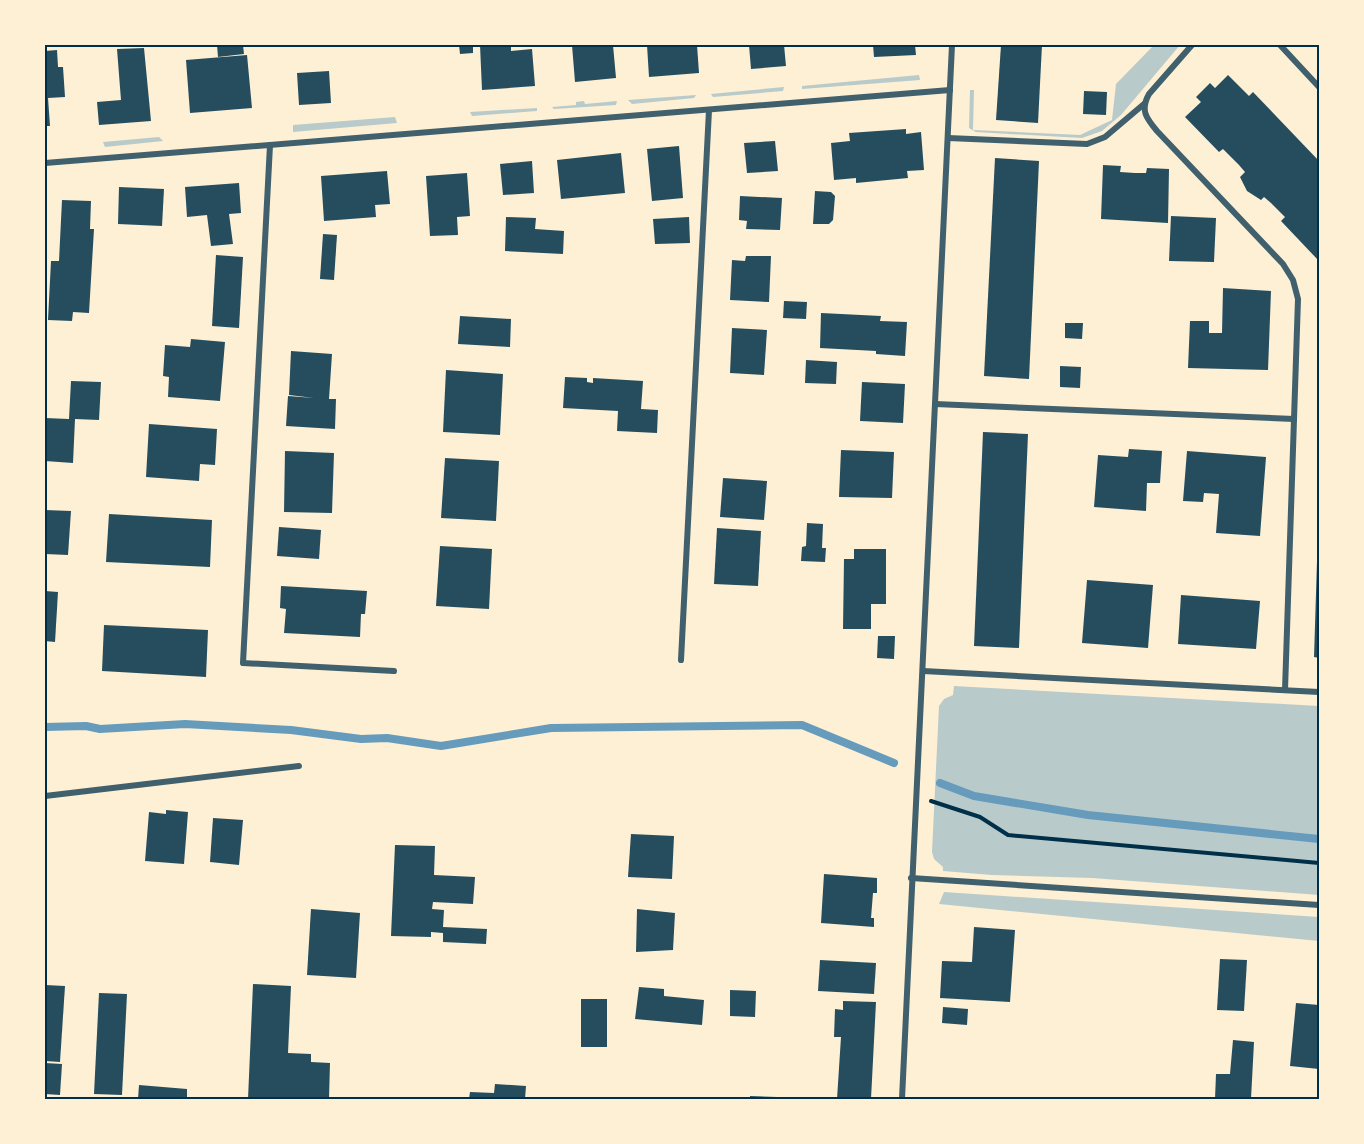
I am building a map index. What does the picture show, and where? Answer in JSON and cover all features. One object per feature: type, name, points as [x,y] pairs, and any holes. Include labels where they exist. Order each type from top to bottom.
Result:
[{"type":"street","points":[[902,1099],[952,45]]},
{"type":"street","points":[[948,138],[1087,144],[1105,137],[1144,104],[1159,82],[1192,45]]},
{"type":"street","points":[[1280,45],[1319,87]]},
{"type":"street","points":[[45,163],[950,90]]},
{"type":"street","points":[[1144,104],[1144,114],[1157,131],[1277,257],[1293,280],[1298,299],[1285,690]]},
{"type":"street","points":[[681,660],[709,110]]},
{"type":"street","points":[[270,145],[243,663],[394,671]]},
{"type":"street","points":[[935,404],[1294,420]]},
{"type":"street","points":[[923,671],[1319,692]]},
{"type":"street","points":[[45,796],[299,766]]},
{"type":"street","points":[[911,878],[1319,905]]},
{"type":"path","points":[[931,801],[980,817],[1008,835],[1319,863]]},
{"type":"shaded area","points":[[1154,45],[1180,45],[1121,115],[1102,131],[1082,138],[976,132],[969,128],[970,90],[974,90],[973,130],[1080,135],[1112,120],[1116,84]]},
{"type":"shaded area","points":[[919,75],[920,80],[802,89],[802,86]]},
{"type":"shaded area","points":[[784,87],[783,91],[713,97],[711,94]]},
{"type":"shaded area","points":[[696,95],[694,98],[632,104],[628,100]]},
{"type":"shaded area","points":[[584,101],[585,104],[617,101],[616,105],[554,109],[552,107],[576,105],[576,102]]},
{"type":"shaded area","points":[[537,108],[537,111],[472,116],[470,112]]},
{"type":"shaded area","points":[[395,117],[397,123],[293,132],[293,125]]},
{"type":"shaded area","points":[[159,137],[163,141],[105,147],[103,142]]},
{"type":"shaded area","points":[[954,686],[1319,706],[1319,895],[1092,878],[943,871],[943,867],[934,859],[932,852],[939,706],[944,699],[953,695]]},
{"type":"shaded area","points":[[944,892],[1319,917],[1319,941],[939,904]]},
{"type":"building","points":[[217,45],[243,45],[244,54],[218,57]]},
{"type":"building","points":[[459,45],[473,45],[473,53],[460,54]]},
{"type":"building","points":[[480,45],[511,45],[511,51],[532,49],[535,86],[482,90]]},
{"type":"building","points":[[572,45],[613,45],[616,78],[575,82]]},
{"type":"building","points":[[647,45],[697,45],[699,73],[649,77]]},
{"type":"building","points":[[749,45],[784,45],[786,66],[751,69]]},
{"type":"building","points":[[873,45],[915,45],[916,55],[874,57]]},
{"type":"building","points":[[1001,45],[1042,45],[1038,123],[996,120]]},
{"type":"building","points":[[144,48],[151,121],[99,125],[97,102],[121,100],[117,49]]},
{"type":"building","points":[[57,50],[58,67],[63,67],[65,97],[48,98],[50,126],[45,126],[45,51]]},
{"type":"building","points":[[247,55],[252,108],[190,113],[186,60]]},
{"type":"building","points":[[329,71],[331,103],[299,105],[297,73]]},
{"type":"building","points":[[1228,75],[1249,96],[1253,92],[1319,161],[1318,260],[1281,221],[1285,217],[1271,203],[1264,197],[1261,200],[1247,191],[1240,177],[1245,172],[1239,165],[1223,149],[1219,152],[1185,117],[1201,102],[1196,97],[1210,83],[1215,88]]},
{"type":"building","points":[[1084,91],[1107,92],[1106,115],[1083,114]]},
{"type":"building","points":[[906,129],[906,134],[921,132],[924,170],[907,171],[908,178],[856,183],[856,178],[834,180],[831,143],[850,141],[849,133]]},
{"type":"building","points":[[775,141],[778,171],[747,173],[744,143]]},
{"type":"building","points":[[679,146],[683,198],[652,201],[647,149]]},
{"type":"building","points":[[621,153],[625,193],[561,199],[557,160]]},
{"type":"building","points":[[995,158],[1039,161],[1029,379],[984,376]]},
{"type":"building","points":[[532,161],[534,193],[503,195],[500,164]]},
{"type":"building","points":[[1103,165],[1121,166],[1120,172],[1135,173],[1146,173],[1147,168],[1169,169],[1168,223],[1101,219]]},
{"type":"building","points":[[387,171],[390,204],[375,205],[376,217],[324,221],[321,176]]},
{"type":"building","points":[[467,173],[470,216],[457,217],[458,235],[430,236],[426,176]]},
{"type":"building","points":[[239,183],[241,213],[229,214],[233,244],[211,246],[207,215],[187,217],[185,187]]},
{"type":"building","points":[[119,187],[164,189],[162,226],[118,224]]},
{"type":"building","points":[[815,191],[831,192],[835,196],[833,220],[829,224],[813,224]]},
{"type":"building","points":[[740,196],[782,198],[780,230],[746,229],[747,221],[739,220]]},
{"type":"building","points":[[62,200],[91,201],[90,229],[94,229],[89,313],[73,312],[72,321],[48,320],[51,261],[59,261]]},
{"type":"building","points":[[1171,216],[1216,218],[1214,262],[1169,261]]},
{"type":"building","points":[[506,217],[536,218],[535,229],[564,231],[563,254],[505,251]]},
{"type":"building","points":[[689,217],[690,243],[655,244],[653,219]]},
{"type":"building","points":[[323,234],[337,235],[334,280],[320,279]]},
{"type":"building","points":[[216,255],[243,257],[239,328],[212,326]]},
{"type":"building","points":[[746,256],[771,256],[769,302],[730,300],[732,260],[745,261]]},
{"type":"building","points":[[1223,288],[1271,291],[1268,370],[1188,368],[1190,321],[1209,321],[1209,333],[1222,333]]},
{"type":"building","points":[[784,301],[807,302],[806,319],[783,318]]},
{"type":"building","points":[[821,313],[881,316],[880,321],[907,322],[905,356],[876,354],[876,351],[820,348]]},
{"type":"building","points":[[460,316],[511,319],[510,347],[458,344]]},
{"type":"building","points":[[1065,323],[1083,323],[1082,339],[1065,338]]},
{"type":"building","points":[[732,328],[767,330],[764,375],[730,373]]},
{"type":"building","points":[[191,339],[225,342],[220,401],[168,397],[169,377],[163,376],[165,345],[190,347]]},
{"type":"building","points":[[291,351],[332,354],[329,399],[336,399],[335,429],[286,426],[288,396],[314,398],[289,395]]},
{"type":"building","points":[[806,360],[837,362],[836,384],[805,383]]},
{"type":"building","points":[[1060,366],[1081,367],[1080,388],[1060,387]]},
{"type":"building","points":[[446,370],[503,374],[500,435],[443,432]]},
{"type":"building","points":[[565,377],[587,378],[587,382],[593,383],[593,378],[643,381],[641,409],[658,410],[657,433],[617,431],[618,411],[563,408]]},
{"type":"building","points":[[71,381],[101,382],[99,420],[75,419],[73,463],[45,461],[45,418],[69,419]]},
{"type":"building","points":[[862,382],[905,384],[903,423],[860,421]]},
{"type":"building","points":[[149,424],[217,429],[215,465],[200,464],[199,481],[146,477]]},
{"type":"building","points":[[983,432],[1028,434],[1019,648],[974,646]]},
{"type":"building","points":[[1129,449],[1162,451],[1160,483],[1147,483],[1146,511],[1094,507],[1098,455],[1128,457]]},
{"type":"building","points":[[841,450],[894,452],[892,498],[839,497]]},
{"type":"building","points":[[285,451],[334,453],[332,513],[284,512]]},
{"type":"building","points":[[1187,451],[1266,457],[1260,536],[1216,533],[1219,494],[1204,493],[1203,502],[1183,501]]},
{"type":"building","points":[[445,458],[499,461],[496,521],[441,518]]},
{"type":"building","points":[[723,478],[767,481],[764,520],[720,517]]},
{"type":"building","points":[[45,510],[71,511],[68,555],[45,554]]},
{"type":"building","points":[[109,514],[212,520],[210,567],[106,562]]},
{"type":"building","points":[[807,523],[823,524],[822,548],[826,548],[825,562],[801,561],[802,547],[806,546]]},
{"type":"building","points":[[279,527],[321,530],[319,559],[277,556]]},
{"type":"building","points":[[717,528],[761,531],[758,586],[714,584]]},
{"type":"building","points":[[440,546],[492,549],[489,609],[436,606]]},
{"type":"building","points":[[854,549],[886,549],[886,604],[871,604],[871,629],[843,629],[844,559],[854,559]]},
{"type":"building","points":[[1317,561],[1319,561],[1319,658],[1314,657]]},
{"type":"building","points":[[1087,580],[1153,585],[1148,648],[1082,643]]},
{"type":"building","points":[[281,586],[367,591],[365,614],[361,614],[360,637],[284,633],[286,609],[280,608]]},
{"type":"building","points":[[45,591],[58,592],[55,642],[45,641]]},
{"type":"building","points":[[1181,595],[1260,601],[1256,649],[1178,644]]},
{"type":"building","points":[[104,625],[208,630],[206,677],[102,671]]},
{"type":"building","points":[[878,636],[895,636],[894,659],[877,658]]},
{"type":"building","points":[[166,810],[188,812],[184,864],[145,861],[149,812],[166,814]]},
{"type":"building","points":[[213,818],[243,820],[239,865],[210,862]]},
{"type":"building","points":[[631,834],[674,836],[672,879],[628,877]]},
{"type":"building","points":[[395,845],[435,846],[434,875],[475,877],[473,904],[433,902],[432,909],[444,910],[443,927],[487,929],[486,944],[443,942],[443,933],[431,932],[431,937],[391,936]]},
{"type":"building","points":[[824,874],[877,878],[877,893],[873,893],[871,918],[874,918],[874,927],[821,923]]},
{"type":"building","points":[[311,909],[360,913],[356,978],[307,975]]},
{"type":"building","points":[[637,909],[675,913],[673,950],[636,952]]},
{"type":"building","points":[[974,927],[1015,930],[1010,1002],[940,998],[942,961],[972,962]]},
{"type":"building","points":[[1220,959],[1247,960],[1244,1011],[1217,1010]]},
{"type":"building","points":[[820,960],[876,963],[874,994],[818,991]]},
{"type":"building","points":[[253,984],[291,986],[288,1053],[311,1054],[311,1062],[330,1063],[329,1099],[248,1099]]},
{"type":"building","points":[[45,985],[65,986],[60,1062],[45,1061]]},
{"type":"building","points":[[639,987],[664,989],[664,996],[704,1000],[702,1025],[635,1019]]},
{"type":"building","points":[[730,990],[756,991],[755,1017],[730,1016]]},
{"type":"building","points":[[99,993],[127,994],[122,1095],[94,1094]]},
{"type":"building","points":[[581,999],[607,999],[607,1047],[581,1047]]},
{"type":"building","points":[[843,1001],[876,1002],[871,1099],[837,1099],[841,1037],[834,1037],[835,1009],[843,1010]]},
{"type":"building","points":[[1296,1003],[1319,1005],[1319,1069],[1290,1066]]},
{"type":"building","points":[[943,1007],[968,1009],[967,1025],[942,1023]]},
{"type":"building","points":[[1233,1040],[1254,1042],[1251,1099],[1215,1099],[1216,1074],[1230,1074]]},
{"type":"building","points":[[45,1063],[62,1064],[60,1095],[45,1094]]},
{"type":"building","points":[[495,1084],[526,1086],[525,1099],[469,1099],[470,1092],[494,1093]]},
{"type":"building","points":[[139,1085],[187,1089],[187,1099],[138,1099]]},
{"type":"building","points":[[750,1096],[777,1097],[777,1099],[750,1099]]},
{"type":"waterway","points":[[45,727],[86,726],[100,729],[185,724],[291,730],[361,739],[387,738],[441,746],[551,728],[802,725],[894,763]]},
{"type":"waterway","points":[[940,783],[974,796],[1088,815],[1319,839]]}]
